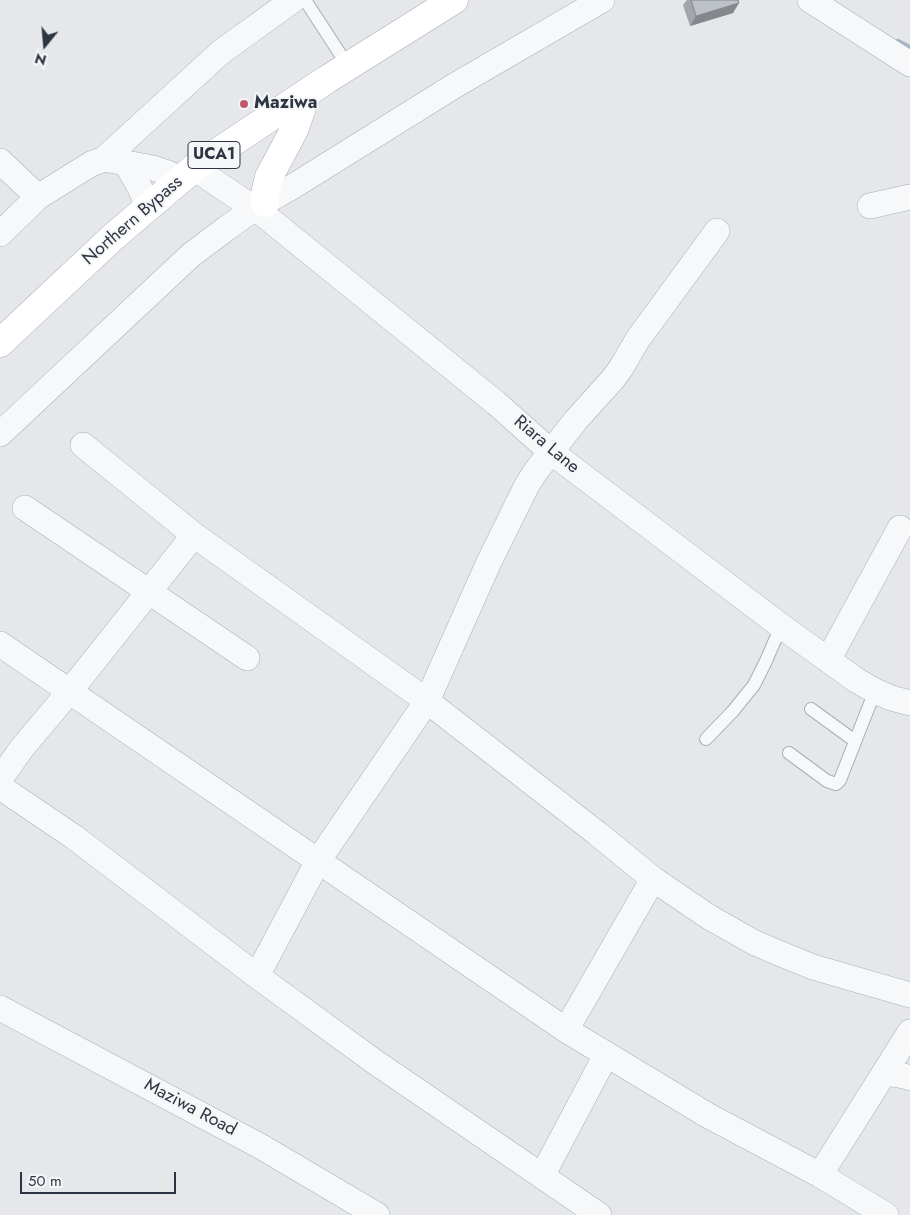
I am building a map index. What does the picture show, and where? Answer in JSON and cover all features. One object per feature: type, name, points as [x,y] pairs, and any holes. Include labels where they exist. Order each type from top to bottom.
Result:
[{"type":"main road","name":"Northern Bypass","points":[[0,343],[112,238],[187,174],[348,66],[454,0]]},
{"type":"main road","points":[[260,205],[269,177],[294,130],[307,93]]},
{"type":"street","points":[[0,234],[38,197],[91,164],[115,161],[221,52],[292,0]]},
{"type":"street","points":[[0,434],[191,255],[260,205],[454,86],[602,0]]},
{"type":"street","points":[[810,0],[910,64]]},
{"type":"street","points":[[0,161],[38,197]]},
{"type":"street","points":[[115,161],[140,188],[148,207]]},
{"type":"street","name":"Riara Lane","points":[[115,161],[153,168],[168,173],[187,174],[260,205],[496,402],[551,452],[781,626],[856,680],[891,698],[910,703]]},
{"type":"street","points":[[870,206],[910,197]]},
{"type":"street","points":[[257,976],[318,861],[427,701],[489,562],[527,485],[576,420],[613,379],[638,339],[717,230]]},
{"type":"street","points":[[83,445],[194,535],[427,701],[590,828],[652,879],[709,917],[753,942],[813,967],[910,995]]},
{"type":"street","points":[[25,508],[247,658]]},
{"type":"street","points":[[828,660],[900,528]]},
{"type":"street","points":[[0,779],[22,748],[70,691],[194,535]]},
{"type":"street","points":[[0,644],[566,1030],[707,1115],[820,1176],[886,1215]]},
{"type":"street","points":[[0,787],[74,837],[257,976],[375,1062],[599,1215]]},
{"type":"street","points":[[566,1030],[652,879]]},
{"type":"street","name":"Maziwa Road","points":[[0,1008],[260,1146],[374,1214]]},
{"type":"street","points":[[820,1176],[910,1032]]},
{"type":"street","points":[[542,1176],[606,1055]]},
{"type":"street","points":[[885,1073],[910,1078]]},
{"type":"lane","points":[[305,0],[348,66]]},
{"type":"lane","points":[[706,740],[754,685],[781,626]]},
{"type":"lane","points":[[789,753],[826,781],[836,784],[840,780],[875,691]]},
{"type":"lane","points":[[811,709],[855,742]]},
{"type":"building","points":[[691,0],[738,0],[739,3],[696,16]]},
{"type":"waterway","points":[[898,42],[910,48]]},
{"type":"place","name":"Maziwa","points":[[244,104]]}]
